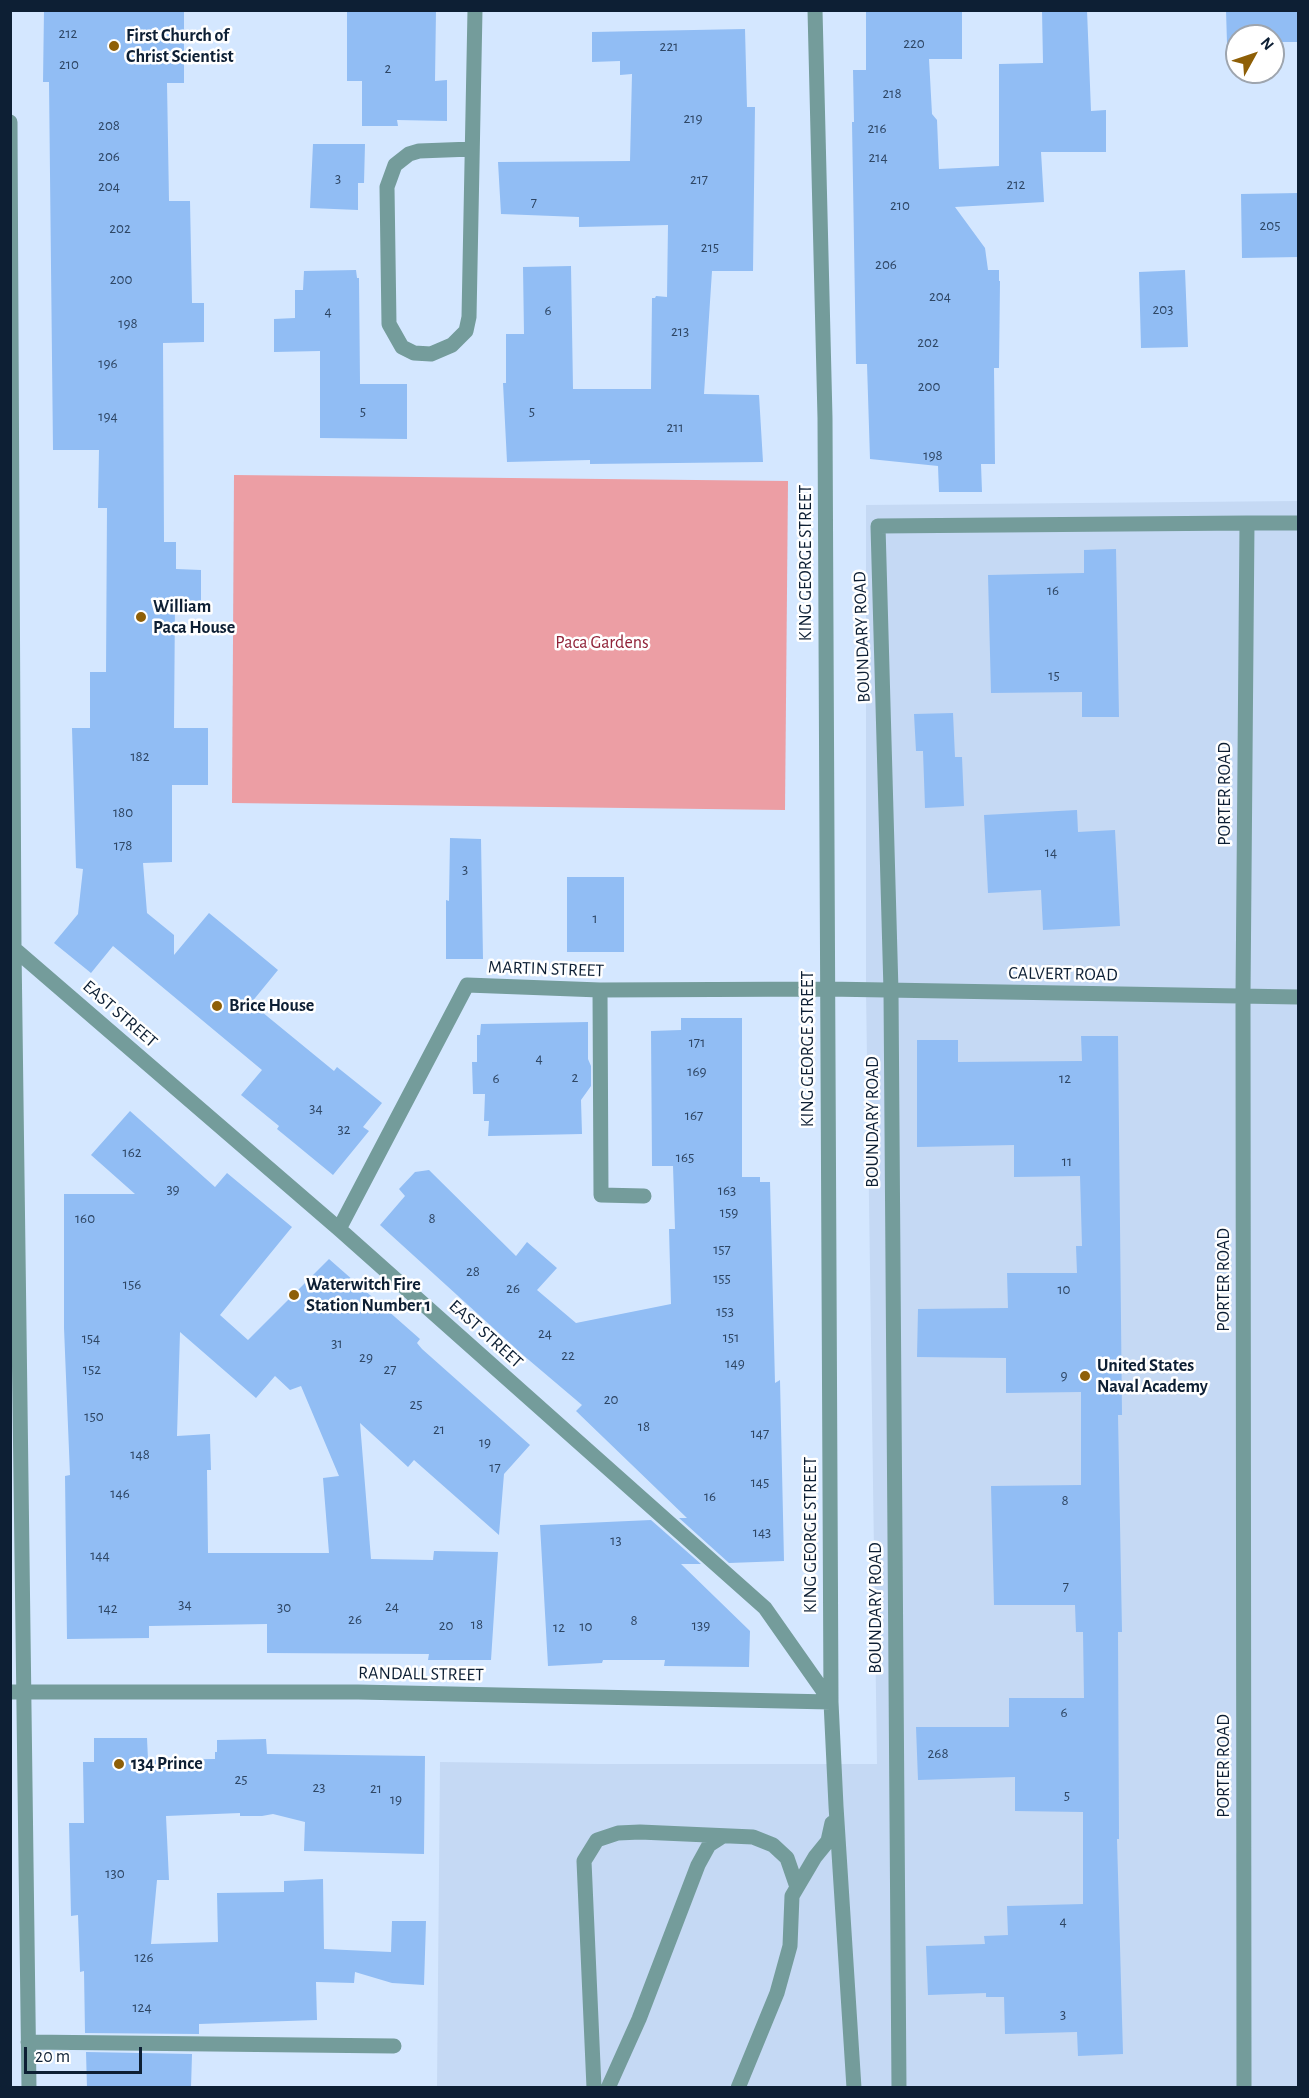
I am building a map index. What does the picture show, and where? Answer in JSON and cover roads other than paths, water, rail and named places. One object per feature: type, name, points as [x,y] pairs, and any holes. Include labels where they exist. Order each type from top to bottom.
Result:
[{"type":"street","points":[[472,149],[419,151],[409,154],[395,165],[387,187],[389,324],[402,347],[414,353],[431,354],[452,345],[466,332],[469,317],[475,10]]},
{"type":"street","name":"KING GEORGE STREET","points":[[815,10],[825,418],[831,1702],[854,2088]]},
{"type":"street","points":[[10,122],[17,1692],[29,2088]]},
{"type":"street","points":[[1247,523],[1299,523]]},
{"type":"street","name":"BOUNDARY ROAD","points":[[899,2088],[891,991],[878,526],[1247,523]]},
{"type":"street","name":"PORTER ROAD","points":[[1244,2088],[1243,996],[1247,523]]},
{"type":"street","name":"EAST STREET","points":[[12,947],[339,1229],[765,1608],[831,1702]]},
{"type":"street","name":"MARTIN STREET","points":[[339,1229],[468,985],[600,990],[827,989]]},
{"type":"street","name":"CALVERT ROAD","points":[[827,989],[1299,997]]},
{"type":"street","points":[[600,990],[600,1195],[644,1196]]},
{"type":"street","name":"RANDALL STREET","points":[[17,1692],[358,1692],[831,1702]]},
{"type":"street","points":[[738,2088],[777,1993],[789,1946],[792,1896],[815,1857],[828,1841],[836,1806]]},
{"type":"street","points":[[594,2088],[584,1861],[597,1840],[618,1833],[753,1837],[773,1845],[787,1858],[797,1887]]},
{"type":"street","points":[[608,2088],[639,2019],[698,1865],[709,1845],[723,1836]]},
{"type":"street","points":[[28,2042],[394,2046]]},
{"type":"place","name":"First Church of Christ Scientist","points":[[114,46]]},
{"type":"place","name":"William Paca House","points":[[141,617]]},
{"type":"place","name":"Brice House","points":[[217,1006]]},
{"type":"place","name":"Waterwitch Fire Station Number 1","points":[[294,1295]]},
{"type":"place","name":"United States Naval Academy","points":[[1085,1376]]},
{"type":"place","name":"134 Prince","points":[[119,1764]]},
{"type":"park label","name":"Paca Gardens","points":[[602,643]]}]
